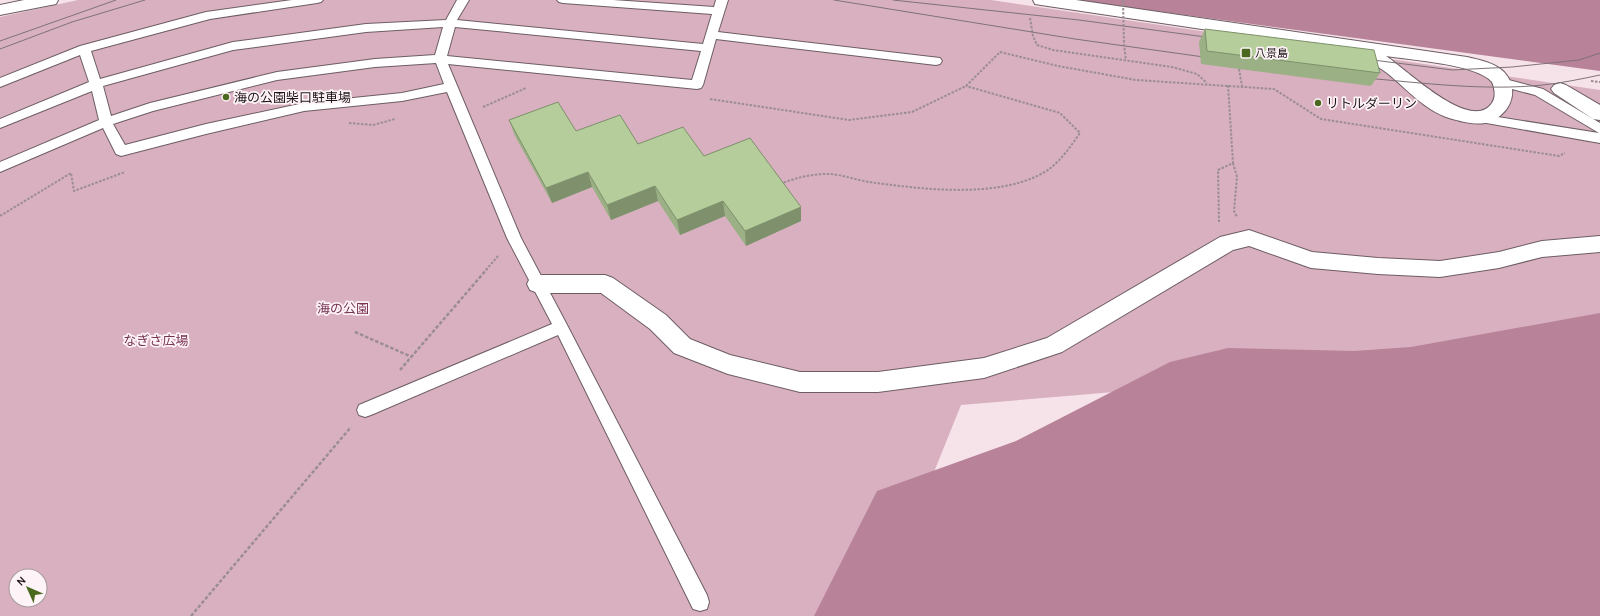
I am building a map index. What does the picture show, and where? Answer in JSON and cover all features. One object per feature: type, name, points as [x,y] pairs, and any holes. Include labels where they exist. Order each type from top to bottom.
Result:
[{"type":"street","points":[[0,10],[50,0]]},
{"type":"street","points":[[1041,0],[1476,64],[1490,71],[1501,82],[1505,92],[1502,101],[1497,109],[1488,115],[1479,118],[1467,116],[1439,107],[1426,98],[1391,68],[1356,47]]},
{"type":"street","points":[[1560,88],[1600,114]]},
{"type":"street","points":[[538,284],[605,284],[658,322],[682,346],[728,364],[800,382],[878,382],[984,368],[1054,345],[1227,243],[1249,238],[1311,260],[1378,266],[1440,269],[1499,260],[1542,249],[1600,244]]},
{"type":"lane","points":[[0,82],[84,49],[210,15],[317,0]]},
{"type":"lane","points":[[463,0],[450,23],[440,59],[451,88],[464,115],[514,238],[561,327],[700,602]]},
{"type":"lane","points":[[0,167],[106,122],[150,107],[277,76],[375,63],[440,59],[697,85],[720,5],[563,0]]},
{"type":"lane","points":[[0,124],[96,84],[233,46],[366,28],[450,23],[708,48]]},
{"type":"lane","points":[[712,35],[936,61]]},
{"type":"lane","points":[[84,49],[96,84],[106,122],[121,151],[206,129],[304,107],[402,97],[451,88]]},
{"type":"lane","points":[[1501,82],[1539,92],[1600,129]]},
{"type":"lane","points":[[1479,118],[1600,138]]},
{"type":"lane","points":[[365,410],[561,327]]},
{"type":"path","points":[[1123,0],[1124,45],[1126,60]]},
{"type":"path","points":[[1030,14],[1033,36],[1037,45],[1053,50],[1172,67],[1197,74],[1208,84]]},
{"type":"path","points":[[703,99],[849,120],[912,112],[966,86],[1000,52],[1058,66],[1136,80],[1274,89],[1321,119],[1559,156],[1566,152]]},
{"type":"path","points":[[1239,69],[1242,86]]},
{"type":"path","points":[[1228,85],[1233,163],[1237,178],[1234,211]]},
{"type":"path","points":[[776,186],[795,178],[828,174],[868,182],[914,187],[965,190],[1008,186],[1044,173],[1065,154],[1080,133],[1060,113],[966,86]]},
{"type":"path","points":[[464,115],[526,88]]},
{"type":"path","points":[[342,123],[373,125],[396,118]]},
{"type":"path","points":[[1227,243],[1218,220],[1218,170],[1233,163]]},
{"type":"path","points":[[0,216],[71,173],[74,191],[130,170]]},
{"type":"path","points":[[355,332],[412,357]]},
{"type":"green space","name":"海の公園","points":[[78,0],[991,0],[1600,90],[1600,351],[961,405],[876,616],[0,616],[0,17]]},
{"type":"shaded area","points":[[1074,0],[1600,0],[1600,71]]},
{"type":"shaded area","points":[[1600,313],[1600,616],[814,616],[877,491],[1016,441],[1170,362],[1228,348],[1354,351],[1411,347]]},
{"type":"building","points":[[1205,29],[1374,50],[1380,73],[1207,51]]},
{"type":"building","points":[[558,102],[576,131],[620,115],[638,144],[683,127],[704,156],[750,138],[801,207],[745,231],[723,201],[677,220],[655,186],[607,205],[588,172],[546,188],[509,120]]},
{"type":"tram line","points":[[0,41],[116,0]]},
{"type":"tram line","points":[[0,49],[72,22],[145,0]]},
{"type":"tram line","points":[[834,0],[1075,39],[1211,58]]},
{"type":"tram line","points":[[893,0],[1079,20],[1213,38]]},
{"type":"tram line","points":[[1365,59],[1452,70],[1512,67],[1579,60],[1600,53]]},
{"type":"tram line","points":[[1365,78],[1454,86],[1521,87],[1572,81],[1600,75]]},
{"type":"place","name":"八景島","points":[[1246,53]]},
{"type":"place","name":"海の公園柴口駐車場","points":[[226,97]]},
{"type":"place","name":"リトルダーリン","points":[[1318,103]]},
{"type":"park label","name":"なぎさ広場","points":[[156,340]]}]
